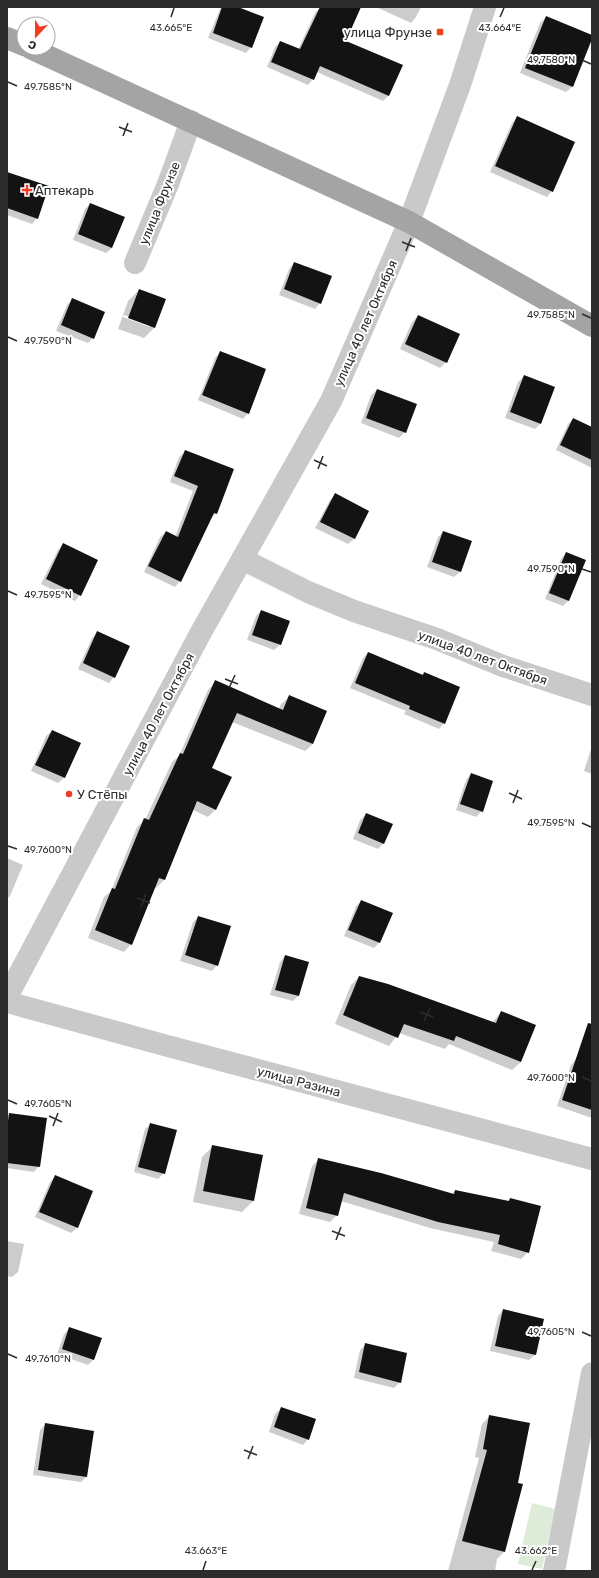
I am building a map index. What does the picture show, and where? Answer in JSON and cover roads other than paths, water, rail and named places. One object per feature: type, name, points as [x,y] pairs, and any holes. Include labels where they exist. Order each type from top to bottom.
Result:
[{"type":"main road","points":[[48,56],[409,222],[592,326]]},
{"type":"street","name":"улица 40 лет Октября","points":[[7,996],[242,559],[331,401],[409,222],[460,85],[485,7]]},
{"type":"street","name":"улица Фрунзе","points":[[135,263],[168,184],[191,121]]},
{"type":"street","name":"улица 40 лет Октября","points":[[242,559],[308,592],[354,611],[437,639],[503,666],[592,695]]},
{"type":"street","name":"улица Разина","points":[[7,1002],[164,1046],[592,1159]]},
{"type":"street","points":[[554,1571],[592,1372]]},
{"type":"place","name":"улица Фрунзе","points":[[440,32]]},
{"type":"place","name":"Аптекарь","points":[[27,190]]},
{"type":"place","name":"У Стёпы","points":[[69,794]]}]
